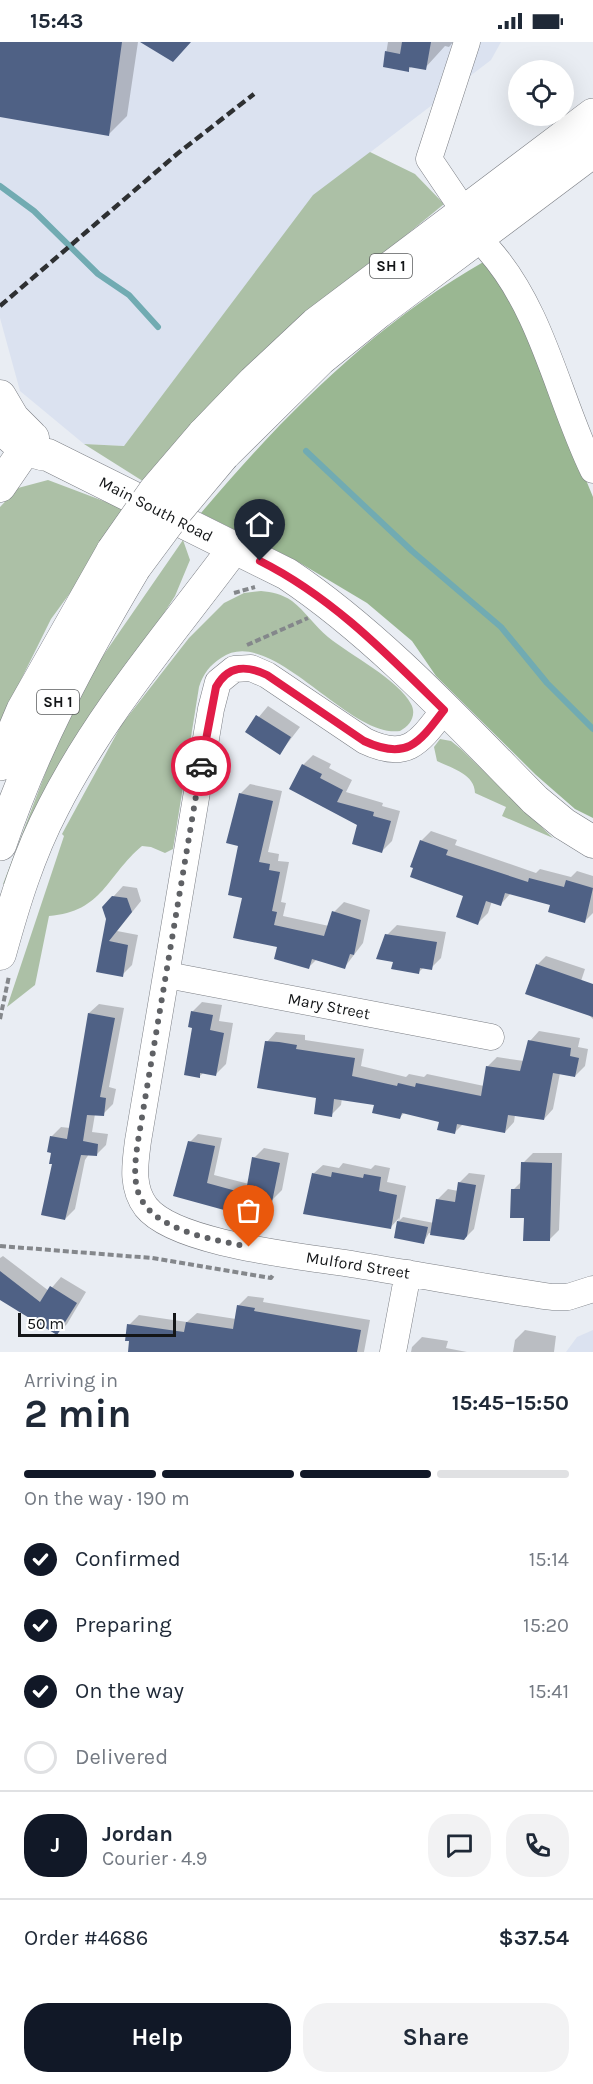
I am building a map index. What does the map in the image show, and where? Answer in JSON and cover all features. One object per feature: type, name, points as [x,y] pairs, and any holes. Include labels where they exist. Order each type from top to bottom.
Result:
[{"type":"highway","name":"SH 1","points":[[0,764],[28,700],[124,560],[177,510],[213,445],[260,376],[316,324],[593,115]]},
{"type":"highway","name":"SH 1","points":[[213,445],[378,312],[593,151]]},
{"type":"highway","name":"SH 1","points":[[0,844],[25,777],[54,711],[92,638],[124,560]]},
{"type":"main road","points":[[0,396],[35,447]]},
{"type":"main road","points":[[0,425],[35,447]]},
{"type":"main road","points":[[0,486],[35,447]]},
{"type":"main road","name":"Main South Road","points":[[35,447],[286,574],[315,594],[371,639],[535,800],[564,824],[593,842]]},
{"type":"main road","points":[[6,961],[35,846],[75,768],[126,690],[217,592],[234,548]]},
{"type":"street","points":[[456,199],[429,159],[467,42]]},
{"type":"street","points":[[489,250],[514,282],[540,337],[593,470]]},
{"type":"street","points":[[167,975],[213,697],[222,676],[234,669],[251,668],[267,675],[364,741],[380,748],[396,751],[407,749],[426,733],[444,710]]},
{"type":"street","name":"Mary Street","points":[[167,975],[491,1037]]},
{"type":"street","name":"Mulford Street","points":[[167,975],[138,1141],[135,1175],[138,1192],[147,1208],[158,1218],[175,1227],[230,1243],[552,1297],[568,1297],[593,1289]]},
{"type":"street","points":[[393,1352],[408,1273]]},
{"type":"path","points":[[217,592],[261,587]]},
{"type":"path","points":[[234,669],[235,651],[308,617]]},
{"type":"path","points":[[0,1019],[6,961]]},
{"type":"path","points":[[0,1246],[152,1258],[271,1278],[285,1253]]},
{"type":"shaded area","points":[[0,42],[501,42],[491,60],[313,196],[124,446],[84,444],[20,391],[0,318]]},
{"type":"shaded area","points":[[593,1330],[593,1352],[566,1352],[577,1337]]},
{"type":"green space","points":[[370,152],[415,174],[444,204],[284,335],[149,485],[84,444],[124,446],[313,195]]},
{"type":"green space","points":[[485,261],[508,291],[593,497],[593,818],[575,809],[536,775],[436,676],[412,641],[367,603],[295,560],[201,513],[297,408],[368,343],[444,286]]},
{"type":"green space","points":[[48,480],[130,511],[51,619],[0,722],[0,507],[18,488]]},
{"type":"green space","points":[[183,540],[190,560],[175,596],[90,728],[14,885],[3,884],[63,727],[98,663]]},
{"type":"green space","points":[[261,591],[277,594],[292,601],[328,637],[396,686],[413,708],[413,716],[409,723],[400,731],[379,728],[357,718],[286,668],[263,656],[241,651],[221,658],[210,667],[199,687],[173,849],[165,853],[142,846],[93,900],[67,913],[49,916],[35,985],[7,1007],[64,836],[62,834],[122,724],[189,638],[224,603],[244,593]]},
{"type":"green space","points":[[440,739],[451,741],[461,749],[553,838],[502,816],[506,807],[475,793],[474,786],[467,776],[437,761],[434,747]]},
{"type":"building","points":[[0,42],[122,42],[109,136],[0,117]]},
{"type":"building","points":[[140,42],[191,42],[173,62]]},
{"type":"building","points":[[402,42],[431,42],[426,70],[409,67],[409,72],[383,67],[385,51],[400,54]]},
{"type":"building","points":[[256,715],[291,737],[280,755],[245,732]]},
{"type":"building","points":[[302,764],[322,774],[320,778],[343,790],[337,802],[374,812],[373,816],[391,821],[382,853],[352,844],[357,825],[289,789]]},
{"type":"building","points":[[239,793],[273,801],[259,862],[270,864],[269,870],[280,872],[272,911],[277,912],[274,925],[324,936],[332,911],[361,920],[354,955],[350,954],[345,969],[312,959],[309,969],[274,959],[277,947],[233,938],[242,898],[228,895],[238,846],[226,843]]},
{"type":"building","points":[[420,840],[448,850],[446,855],[528,882],[529,878],[564,887],[566,880],[593,888],[585,923],[548,912],[550,905],[505,893],[501,906],[486,901],[478,925],[456,917],[463,896],[410,877],[413,868],[410,867]]},
{"type":"building","points":[[112,896],[127,898],[132,912],[109,941],[128,945],[123,977],[96,972],[106,919],[102,907]]},
{"type":"building","points":[[385,934],[437,942],[432,970],[420,968],[419,974],[391,969],[393,962],[376,959]]},
{"type":"building","points":[[536,964],[593,984],[593,1017],[525,994]]},
{"type":"building","points":[[191,1011],[213,1015],[210,1030],[224,1033],[216,1076],[200,1073],[200,1078],[184,1075],[192,1028],[188,1027]]},
{"type":"building","points":[[88,1013],[115,1018],[100,1097],[106,1098],[104,1116],[87,1115],[83,1141],[98,1144],[97,1156],[81,1155],[65,1220],[41,1215],[52,1164],[49,1164],[51,1153],[47,1152],[50,1136],[67,1139]]},
{"type":"building","points":[[528,1040],[571,1048],[570,1056],[579,1058],[575,1077],[553,1073],[544,1120],[508,1115],[505,1133],[457,1124],[455,1134],[437,1130],[439,1122],[402,1113],[400,1119],[372,1113],[374,1105],[334,1099],[332,1117],[314,1114],[316,1098],[257,1088],[265,1041],[297,1045],[296,1049],[355,1058],[352,1076],[397,1086],[398,1083],[415,1087],[416,1083],[481,1096],[486,1066],[520,1071]]},
{"type":"building","points":[[188,1141],[215,1146],[207,1183],[240,1192],[235,1213],[173,1196]]},
{"type":"building","points":[[252,1157],[280,1163],[272,1202],[245,1197]]},
{"type":"building","points":[[521,1162],[552,1163],[550,1241],[523,1241],[524,1218],[510,1218],[511,1189],[520,1189]]},
{"type":"building","points":[[332,1172],[363,1178],[364,1174],[381,1177],[379,1191],[397,1195],[391,1229],[303,1214],[312,1173],[331,1177]]},
{"type":"building","points":[[458,1182],[476,1185],[467,1236],[464,1240],[430,1235],[436,1199],[455,1202]]},
{"type":"building","points":[[397,1221],[428,1227],[424,1244],[394,1238]]},
{"type":"building","points":[[0,1271],[40,1302],[50,1286],[77,1303],[57,1335],[0,1300]]},
{"type":"building","points":[[237,1305],[255,1308],[254,1311],[361,1330],[357,1352],[128,1352],[129,1341],[125,1341],[127,1324],[184,1332],[186,1322],[233,1329]]},
{"type":"waterway","points":[[0,186],[34,211],[98,274],[129,295],[158,327]]},
{"type":"waterway","points":[[306,451],[412,551],[501,627],[547,683],[593,729]]},
{"type":"railway","points":[[0,306],[177,154],[254,94]]},
{"type":"way so far","points":[[201,766],[138,1141],[135,1164],[136,1184],[142,1201],[158,1218],[175,1227],[249,1247]]},
{"type":"route","points":[[201,766],[216,687],[222,676],[234,669],[251,668],[267,675],[364,741],[380,748],[396,751],[407,749],[426,733],[444,710],[345,617],[308,588],[260,561]]}]
